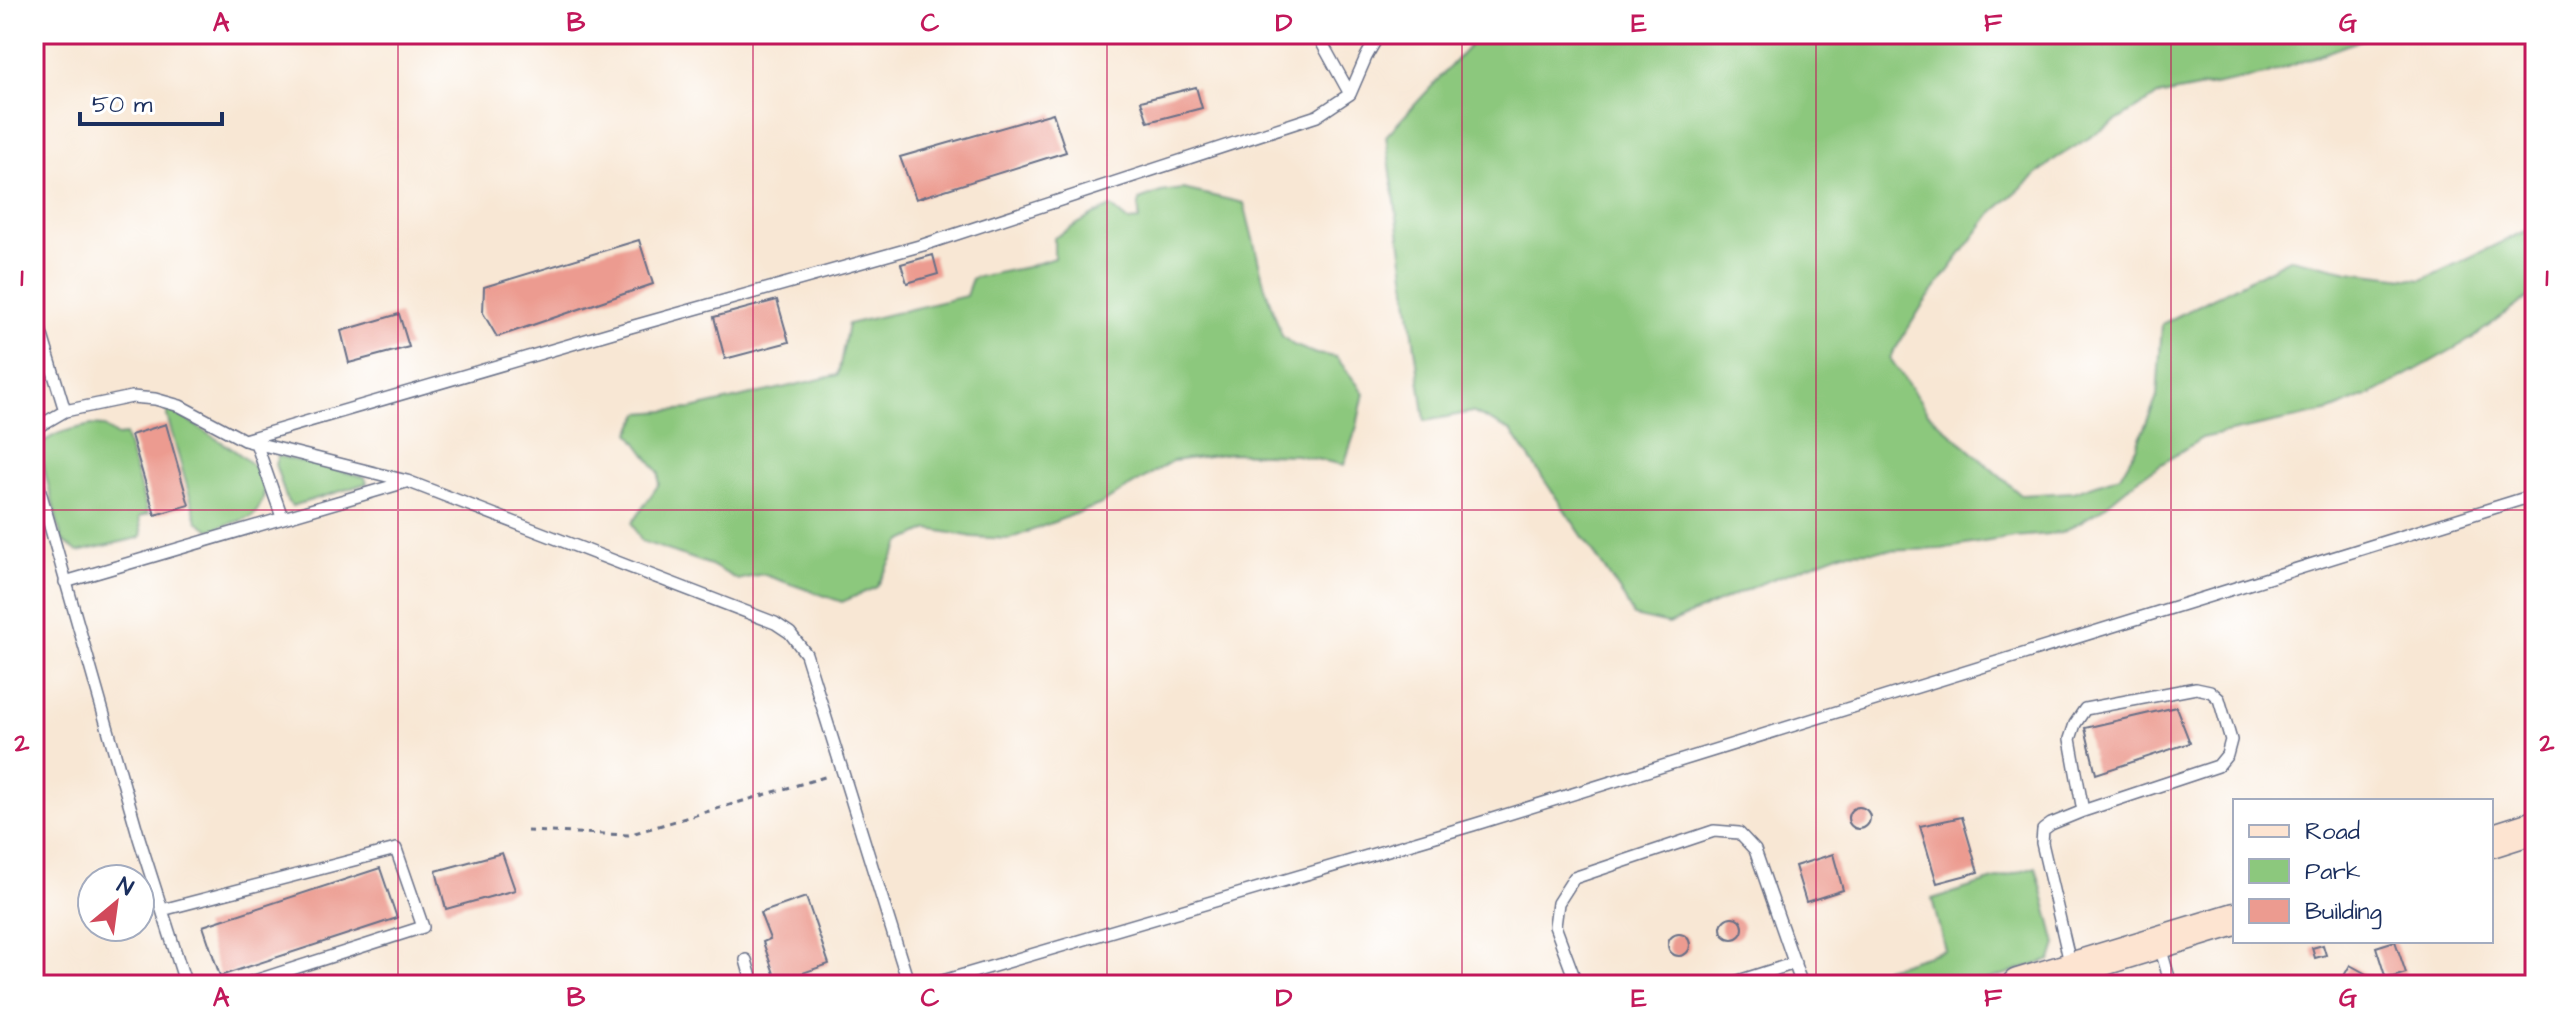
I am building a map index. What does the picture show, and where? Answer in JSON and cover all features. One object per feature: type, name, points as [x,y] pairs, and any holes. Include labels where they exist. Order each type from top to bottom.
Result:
[{"type":"street","points":[[2493,840],[2535,827]]},
{"type":"street","points":[[2018,985],[2233,920]]},
{"type":"lane","points":[[1317,34],[1350,94]]},
{"type":"lane","points":[[244,440],[923,245],[1317,116],[1350,94],[1379,34]]},
{"type":"lane","points":[[34,309],[65,411]]},
{"type":"lane","points":[[34,429],[65,411],[132,397],[155,399],[180,406],[244,440],[407,481],[775,623],[790,633],[806,654],[909,985]]},
{"type":"lane","points":[[256,443],[282,517]]},
{"type":"lane","points":[[34,470],[186,985]]},
{"type":"lane","points":[[65,582],[407,481]]},
{"type":"lane","points":[[929,985],[1473,825],[2535,495]]},
{"type":"lane","points":[[2071,968],[2042,843],[2043,830],[2083,811],[2218,766],[2227,755],[2231,740],[2219,699],[2210,691],[2196,688],[2085,709],[2070,739],[2083,811]]},
{"type":"lane","points":[[1577,985],[1555,926],[1558,903],[1574,878],[1714,831],[1739,833],[1755,850],[1802,985]]},
{"type":"lane","points":[[162,910],[396,849],[423,927],[242,985]]},
{"type":"lane","points":[[2159,943],[2171,985]]},
{"type":"lane","points":[[746,960],[753,985]]},
{"type":"lane","points":[[1726,985],[1795,963]]},
{"type":"path","points":[[527,831],[628,835],[843,772]]},
{"type":"green space","points":[[1480,34],[2377,34],[2265,75],[2157,96],[2055,159],[1992,213],[1922,306],[1890,358],[1928,413],[2021,495],[2073,492],[2120,476],[2136,448],[2157,397],[2162,324],[2291,258],[2349,271],[2422,280],[2525,231],[2535,237],[2535,292],[2471,339],[2378,391],[2330,411],[2202,438],[2062,533],[1941,549],[1844,552],[1757,585],[1669,624],[1633,616],[1625,599],[1511,431],[1472,412],[1425,421],[1386,136]]},
{"type":"green space","points":[[1183,189],[1244,203],[1265,287],[1282,336],[1293,345],[1316,354],[1336,357],[1364,393],[1344,465],[1296,455],[1230,453],[1173,461],[1099,505],[1009,539],[973,537],[929,529],[901,542],[877,587],[842,602],[762,574],[738,580],[711,565],[641,541],[632,523],[659,484],[659,473],[630,433],[640,413],[691,409],[838,375],[848,324],[966,296],[972,278],[1054,258],[1054,238],[1093,215],[1111,207],[1128,221],[1139,220],[1139,200],[1161,192]]},
{"type":"green space","points":[[168,409],[235,451],[256,469],[264,491],[252,517],[210,530],[197,521],[167,416]]},
{"type":"green space","points":[[92,425],[103,426],[117,436],[125,435],[148,514],[139,517],[142,535],[138,538],[78,552],[62,540],[39,448],[56,435]]},
{"type":"green space","points":[[278,456],[365,477],[367,483],[292,506],[287,501],[275,464]]},
{"type":"green space","points":[[2036,867],[2056,944],[2051,960],[1971,985],[1830,985],[1945,950],[1932,899]]},
{"type":"building","points":[[1196,87],[1202,108],[1148,122],[1141,101]]},
{"type":"building","points":[[1053,113],[1066,152],[916,199],[900,157]]},
{"type":"building","points":[[639,240],[653,284],[497,337],[483,313],[484,287]]},
{"type":"building","points":[[933,255],[938,274],[907,283],[901,264]]},
{"type":"building","points":[[777,300],[789,342],[725,359],[714,317]]},
{"type":"building","points":[[399,314],[409,347],[349,363],[341,331]]},
{"type":"building","points":[[166,424],[189,505],[155,515],[131,435]]},
{"type":"building","points":[[2176,707],[2190,743],[2096,774],[2085,728]]},
{"type":"building","points":[[1859,807],[1867,810],[1870,818],[1867,826],[1859,829],[1851,826],[1848,818],[1851,810]]},
{"type":"building","points":[[1962,817],[1978,872],[1937,883],[1920,826]]},
{"type":"building","points":[[502,853],[515,890],[446,909],[436,871]]},
{"type":"building","points":[[1833,854],[1843,890],[1806,902],[1795,866]]},
{"type":"building","points":[[380,868],[397,918],[220,976],[203,926]]},
{"type":"building","points":[[806,897],[829,964],[777,982],[763,942],[770,939],[760,913]]},
{"type":"building","points":[[1732,917],[1740,920],[1743,928],[1740,936],[1732,939],[1724,936],[1721,928],[1724,920]]},
{"type":"building","points":[[1679,934],[1687,937],[1690,945],[1687,953],[1679,956],[1671,953],[1668,945],[1671,937]]},
{"type":"building","points":[[2396,943],[2406,973],[2386,979],[2376,947]]},
{"type":"building","points":[[2323,945],[2326,955],[2315,958],[2312,948]]},
{"type":"building","points":[[2350,965],[2386,985],[2348,985],[2341,981]]}]
